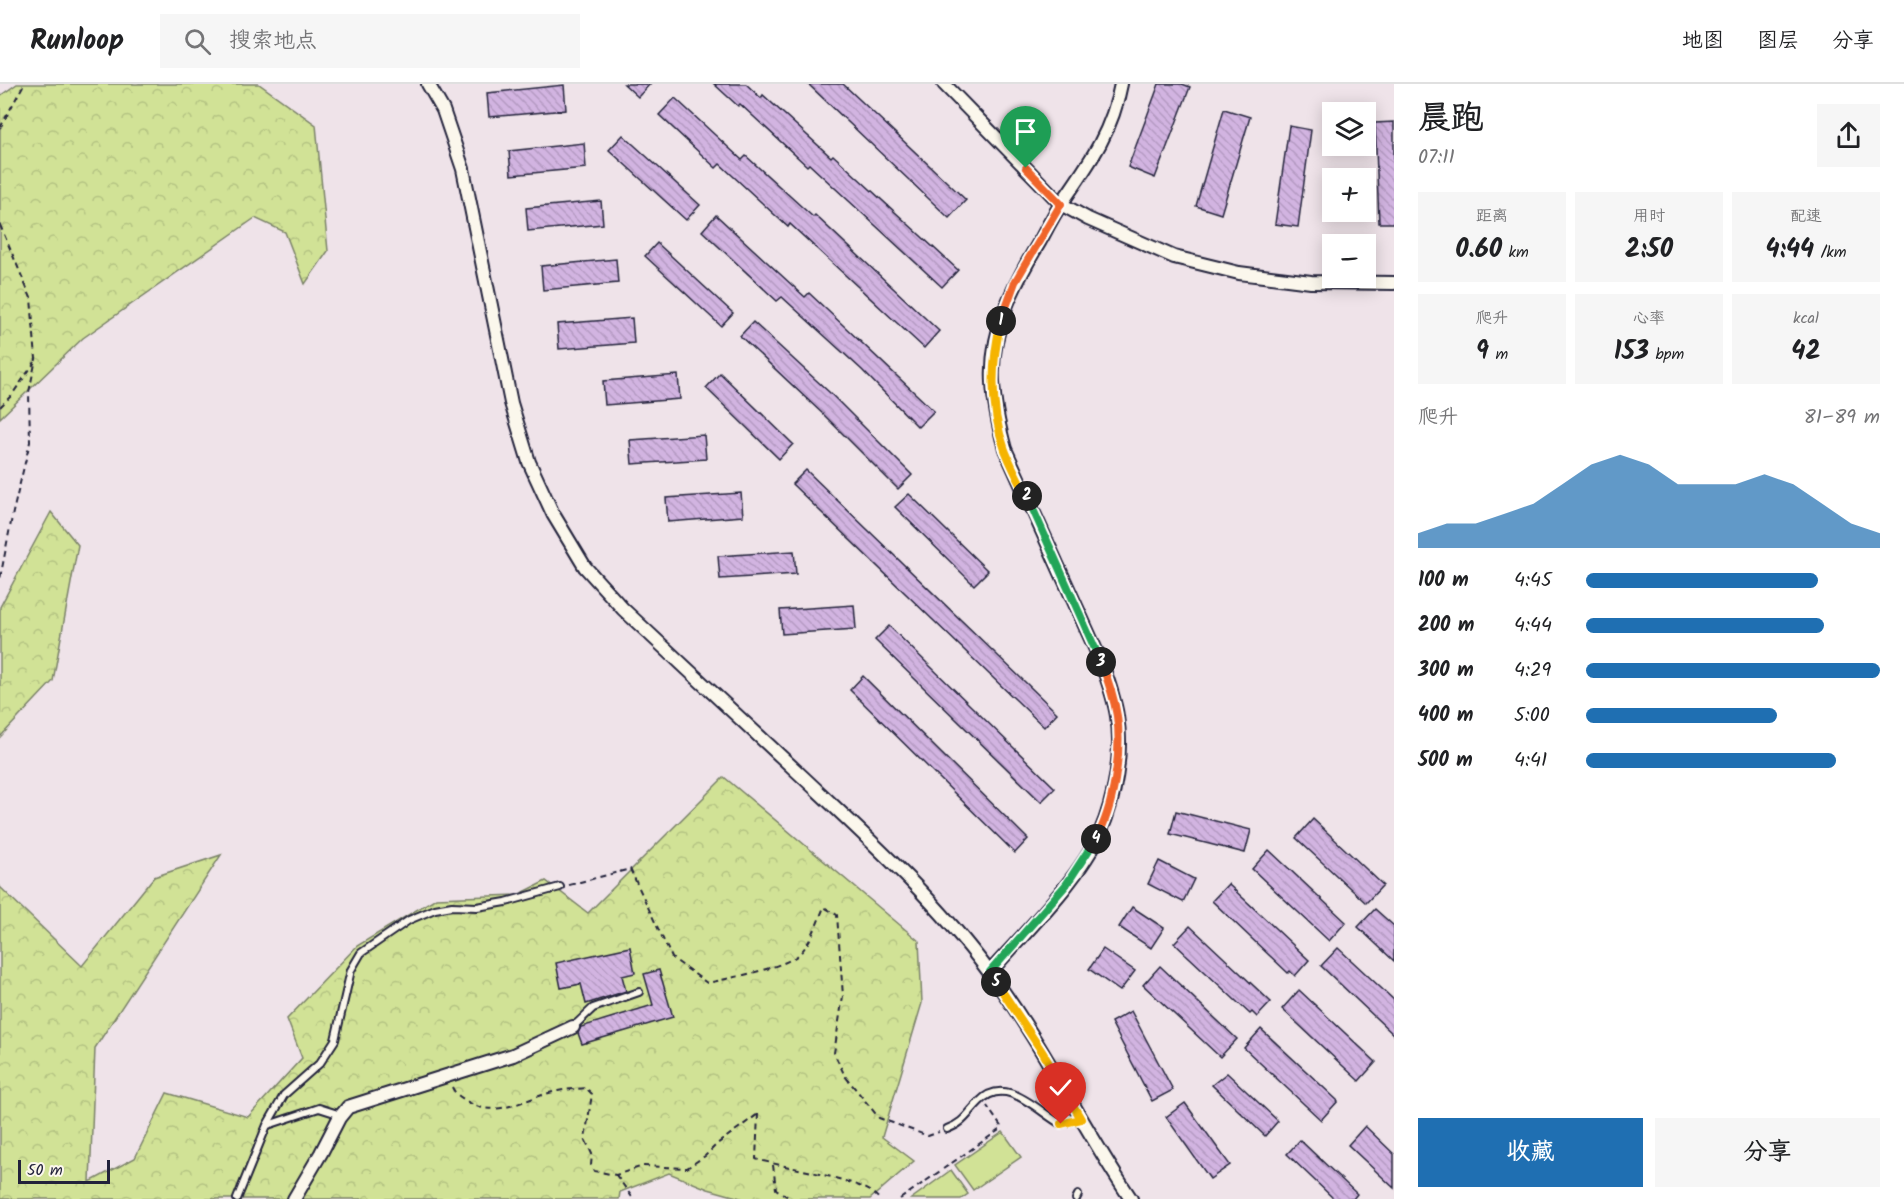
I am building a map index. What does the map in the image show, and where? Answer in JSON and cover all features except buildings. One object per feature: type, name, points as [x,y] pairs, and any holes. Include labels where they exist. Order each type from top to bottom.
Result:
[{"type":"street","points":[[428,84],[443,110],[463,169],[511,403],[529,462],[553,514],[585,567],[623,609],[890,858],[942,914],[990,972],[1043,1053],[1105,1160],[1131,1199]]},
{"type":"street","points":[[944,84],[1061,204],[1088,219],[1174,257],[1239,273],[1311,282],[1394,283]]},
{"type":"street","points":[[990,972],[1066,885],[1085,858],[1100,833],[1116,775],[1117,718],[1111,689],[1100,659],[1005,449],[997,418],[993,380],[995,345],[1015,282],[1061,204],[1095,156],[1116,109],[1121,84]]},
{"type":"street","points":[[294,1199],[341,1115],[348,1107],[513,1055],[573,1026]]},
{"type":"lane","points":[[237,1199],[267,1125],[284,1095],[320,1063],[336,1040],[351,970],[362,953],[409,920],[435,909],[452,906],[477,907],[506,902],[561,887]]},
{"type":"lane","points":[[573,1026],[593,1008],[639,992]]},
{"type":"lane","points":[[947,1129],[963,1121],[982,1099],[992,1094],[1009,1093],[1024,1098],[1061,1124],[1081,1119]]},
{"type":"lane","points":[[267,1125],[319,1108],[341,1115]]},
{"type":"path","points":[[0,128],[24,84]]},
{"type":"path","points":[[0,225],[31,298],[36,359],[29,392],[30,441],[0,579]]},
{"type":"path","points":[[0,407],[11,396],[36,359]]},
{"type":"path","points":[[561,887],[630,869],[672,958],[707,983],[765,969],[798,955],[814,932],[824,907],[837,915],[843,996],[834,1053],[845,1076],[879,1118],[928,1136],[947,1129]]},
{"type":"path","points":[[448,1076],[455,1093],[471,1105],[488,1109],[521,1104],[557,1091],[586,1088],[592,1094],[585,1139],[592,1154],[591,1165],[594,1171],[616,1175],[643,1166],[687,1168],[758,1114],[756,1159],[848,1182],[874,1192],[879,1199]]},
{"type":"path","points":[[900,1199],[1002,1128],[982,1099]]},
{"type":"path","points":[[773,1164],[776,1189],[791,1199]]},
{"type":"path","points":[[616,1175],[632,1199]]},
{"type":"green space","points":[[17,84],[259,84],[316,125],[328,251],[305,284],[285,232],[255,218],[83,338],[0,418],[0,96]]},
{"type":"green space","points":[[51,512],[78,545],[53,681],[0,737],[0,607]]},
{"type":"green space","points":[[724,777],[919,941],[922,1003],[882,1137],[914,1161],[870,1199],[744,1199],[708,1189],[669,1173],[620,1192],[619,1199],[0,1199],[0,887],[82,966],[154,877],[221,855],[95,1048],[90,1182],[135,1158],[167,1093],[248,1117],[302,1058],[287,1019],[357,946],[436,898],[518,895],[546,881],[588,913]]},
{"type":"green space","points":[[1003,1132],[1021,1157],[973,1190],[955,1165]]},
{"type":"green space","points":[[951,1170],[968,1194],[961,1199],[911,1199]]},
{"type":"route","points":[[1026,168],[1061,204],[1015,282],[1004,312],[995,345],[993,380],[997,418],[1005,449],[1100,659],[1111,689],[1117,718],[1116,775],[1100,833],[1066,885],[990,972],[1043,1053],[1081,1119],[1061,1124]]}]
